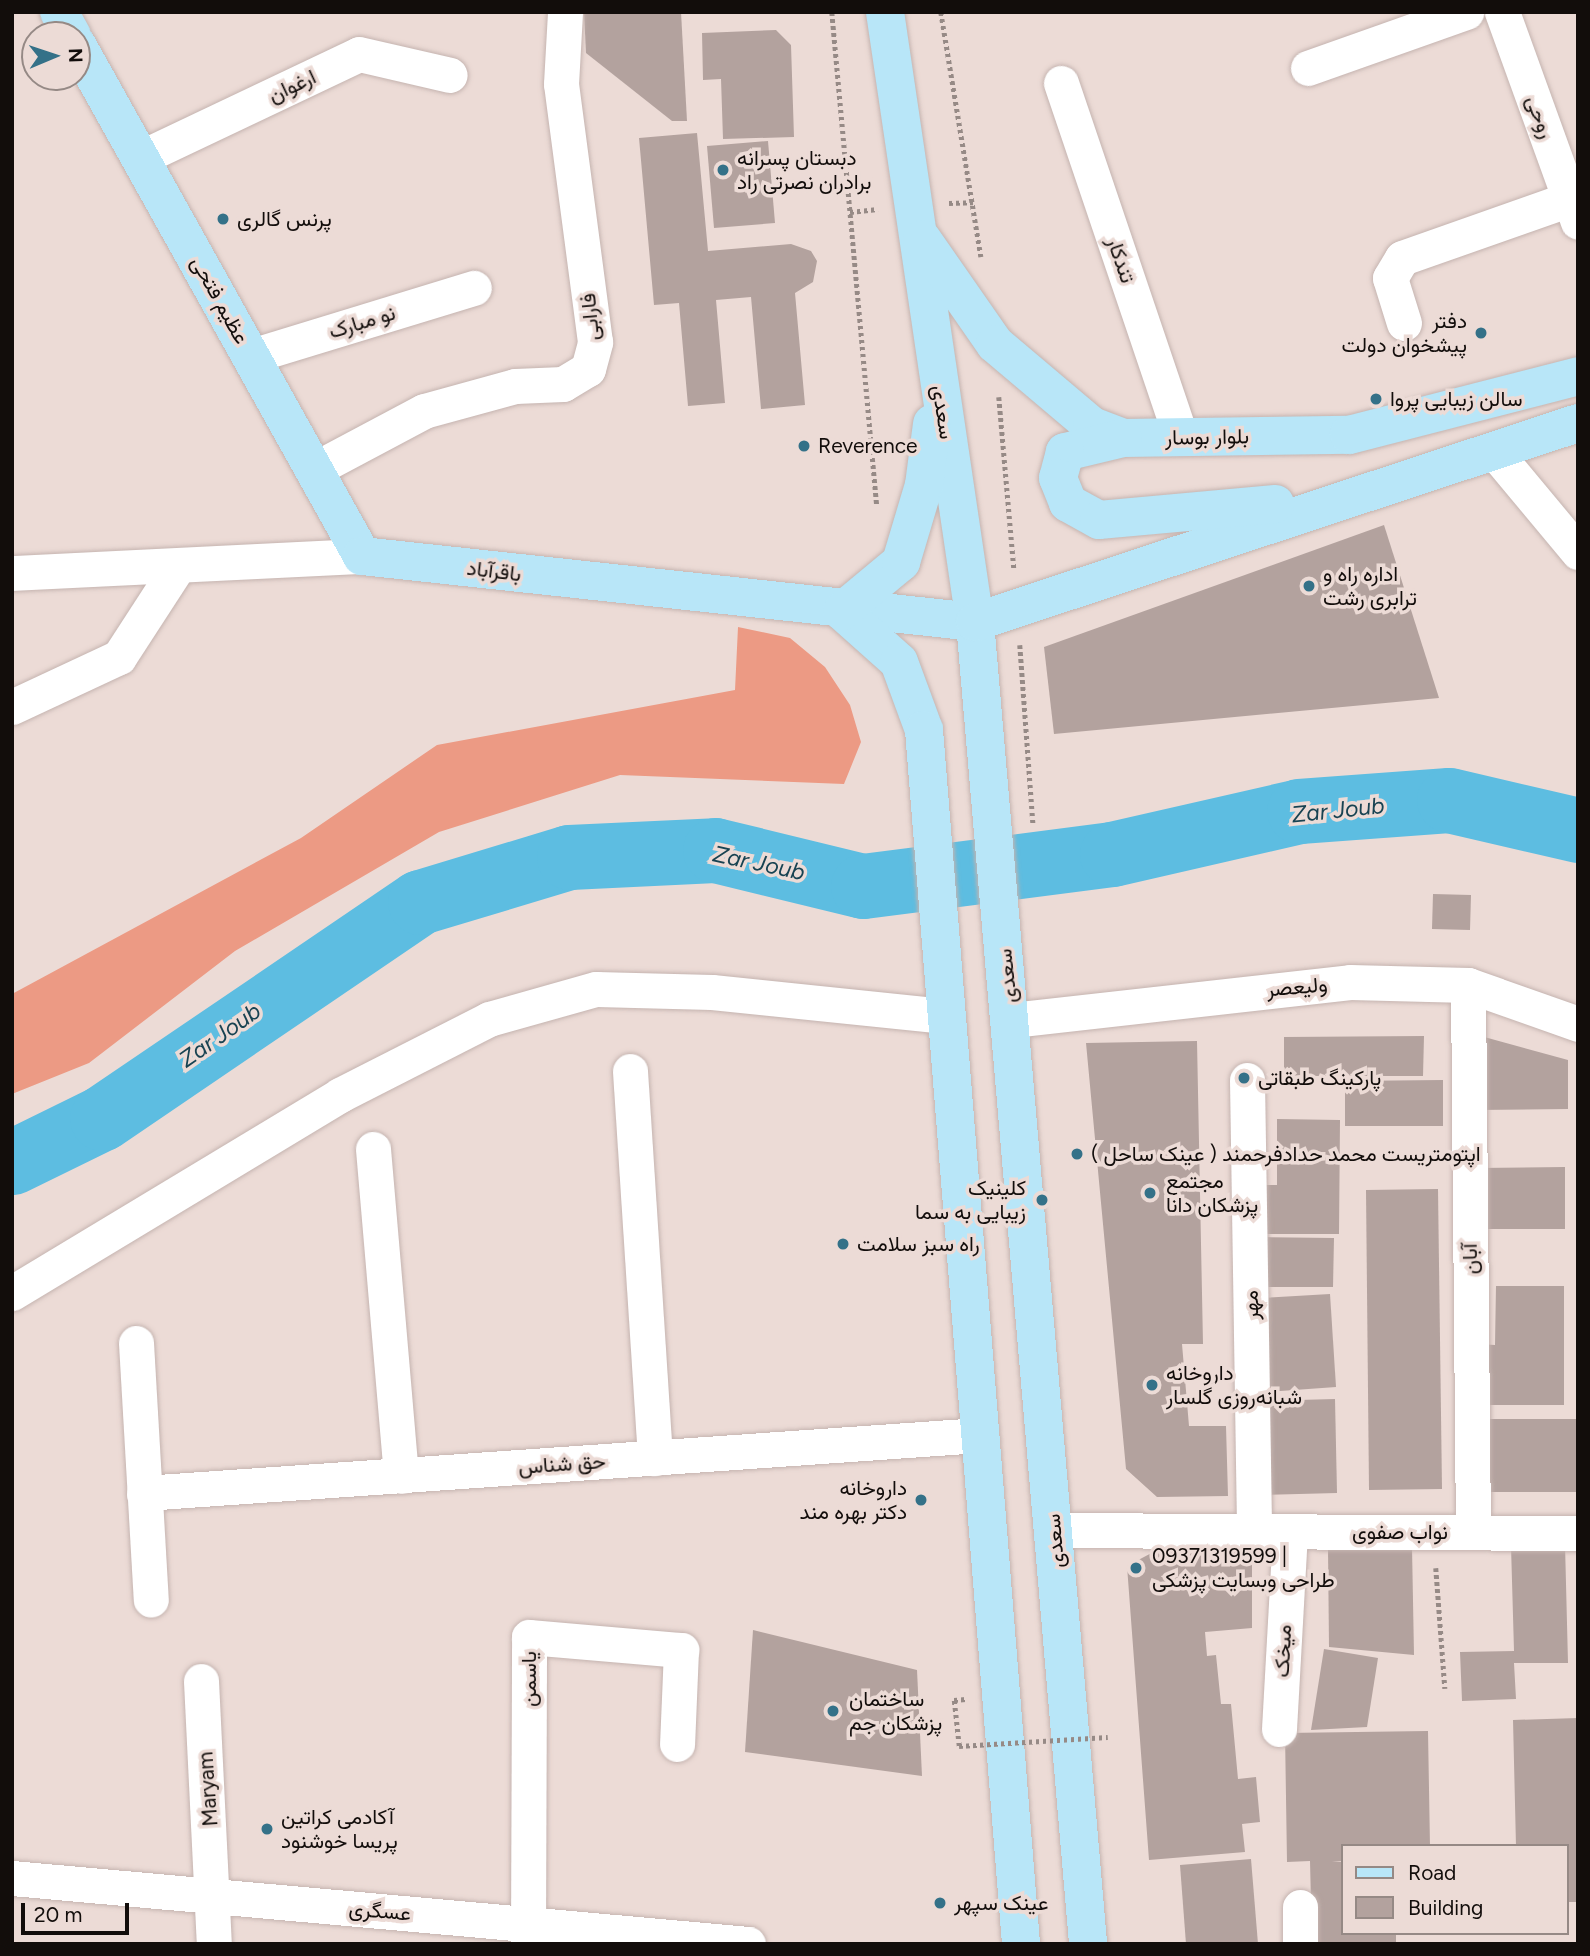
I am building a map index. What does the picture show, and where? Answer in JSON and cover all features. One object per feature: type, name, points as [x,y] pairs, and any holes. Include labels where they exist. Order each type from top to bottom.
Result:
[{"type":"main road","name":"سعدی","points":[[886,12],[975,622],[1012,1020],[1088,1944]]},
{"type":"main road","name":"عظیم فتحی","points":[[91,70],[362,556]]},
{"type":"main road","name":"بلوار بوسار","points":[[919,234],[995,344],[1092,426],[1124,438],[1349,435],[1578,376]]},
{"type":"main road","points":[[938,380],[924,485],[901,562],[842,611],[899,662],[925,730],[1021,1944]]},
{"type":"main road","points":[[975,622],[1363,490],[1578,423]]},
{"type":"main road","points":[[1124,438],[1065,453],[1058,478],[1068,503],[1099,520],[1363,490]]},
{"type":"main road","name":"باقرآباد","points":[[362,556],[842,611],[975,622]]},
{"type":"main road","points":[[925,730],[985,726]]},
{"type":"street","name":"فارابی","points":[[315,469],[424,411],[515,386],[563,384],[589,369],[595,342],[561,84],[565,12]]},
{"type":"street","points":[[1308,68],[1466,12]]},
{"type":"street","name":"روحی","points":[[1502,12],[1574,210]]},
{"type":"street","name":"ارغوان","points":[[140,158],[359,54],[450,75]]},
{"type":"street","name":"تندکار","points":[[1061,83],[1181,437]]},
{"type":"street","points":[[1404,323],[1390,278],[1402,258],[1574,210]]},
{"type":"street","name":"نو مبارک","points":[[251,356],[474,288]]},
{"type":"street","points":[[1493,450],[1578,552]]},
{"type":"street","name":"باقرآباد","points":[[12,573],[362,556]]},
{"type":"street","points":[[12,707],[119,657],[178,566]]},
{"type":"street","name":"ولیعصر","points":[[1012,1020],[1336,984],[1468,985],[1578,1024]]},
{"type":"street","name":"آبان","points":[[1468,985],[1473,1532]]},
{"type":"street","points":[[12,1293],[340,1095],[489,1019],[596,989],[945,1002]]},
{"type":"street","points":[[630,1071],[655,1458]]},
{"type":"street","name":"مهر","points":[[1247,1080],[1254,1530]]},
{"type":"street","points":[[373,1149],[401,1476]]},
{"type":"street","points":[[136,1343],[150,1600]]},
{"type":"street","name":"حق شناس","points":[[144,1493],[980,1435]]},
{"type":"street","name":"نواب صفوی","points":[[1054,1530],[1578,1532]]},
{"type":"street","name":"میخک","points":[[1279,1729],[1290,1531]]},
{"type":"street","name":"یاسمن","points":[[528,1934],[529,1637],[681,1650],[677,1744]]},
{"type":"street","name":"Maryam","points":[[201,1681],[216,1896],[214,1944]]},
{"type":"street","name":"عسگری","points":[[12,1878],[216,1896],[528,1934],[748,1944]]},
{"type":"street","points":[[1300,1907],[1300,1944]]},
{"type":"path","points":[[832,12],[884,576]]},
{"type":"path","points":[[1433,1532],[1445,1689]]},
{"type":"path","points":[[954,1700],[959,1746],[1108,1737]]},
{"type":"shaded area","points":[[738,627],[790,638],[825,667],[850,705],[861,742],[844,784],[620,775],[439,832],[235,951],[89,1063],[12,1094],[12,994],[301,838],[437,745],[735,690]]},
{"type":"building","points":[[584,12],[681,12],[687,121],[672,121],[586,53]]},
{"type":"building","points":[[776,30],[791,45],[794,137],[723,139],[721,79],[703,80],[702,33]]},
{"type":"building","points":[[697,133],[708,251],[791,244],[811,251],[817,261],[813,282],[795,293],[805,405],[761,409],[751,297],[716,300],[725,403],[688,406],[679,303],[654,305],[639,138]]},
{"type":"building","points":[[768,141],[775,223],[714,228],[707,146]]},
{"type":"building","name":"اداره راه و ترابری رشت","points":[[1384,525],[1439,698],[1054,734],[1044,647]]},
{"type":"building","points":[[1433,894],[1471,895],[1470,930],[1432,929]]},
{"type":"building","points":[[1477,1035],[1568,1060],[1568,1109],[1477,1110]]},
{"type":"building","points":[[1424,1036],[1423,1076],[1284,1076],[1284,1037]]},
{"type":"building","name":"مجتمع پزشکان دانا","points":[[1197,1041],[1203,1344],[1182,1344],[1189,1426],[1226,1426],[1228,1496],[1157,1497],[1126,1469],[1086,1043]]},
{"type":"building","points":[[1443,1080],[1443,1126],[1345,1126],[1345,1081]]},
{"type":"building","points":[[1277,1119],[1340,1120],[1339,1234],[1255,1234],[1255,1185],[1277,1185]]},
{"type":"building","points":[[1565,1167],[1565,1229],[1478,1229],[1478,1168]]},
{"type":"building","points":[[1438,1189],[1442,1489],[1369,1490],[1366,1190]]},
{"type":"building","points":[[1260,1237],[1334,1238],[1333,1287],[1260,1287]]},
{"type":"building","points":[[1496,1286],[1564,1286],[1564,1405],[1476,1405],[1477,1344],[1495,1345]]},
{"type":"building","points":[[1330,1294],[1336,1387],[1267,1392],[1262,1298]]},
{"type":"building","points":[[1335,1399],[1337,1493],[1260,1495],[1257,1401]]},
{"type":"building","points":[[1478,1419],[1577,1419],[1576,1492],[1478,1492]]},
{"type":"building","points":[[1565,1544],[1568,1663],[1514,1663],[1516,1699],[1462,1701],[1460,1652],[1514,1651],[1511,1546]]},
{"type":"building","points":[[1412,1547],[1414,1655],[1329,1647],[1328,1548]]},
{"type":"building","points":[[1252,1548],[1252,1628],[1205,1632],[1207,1656],[1216,1655],[1221,1704],[1231,1704],[1238,1779],[1256,1777],[1260,1822],[1242,1824],[1245,1852],[1149,1860],[1127,1566],[1159,1549]]},
{"type":"building","name":"ساختمان پزشکان جم","points":[[753,1630],[917,1670],[922,1776],[745,1752]]},
{"type":"building","points":[[1324,1649],[1378,1658],[1367,1727],[1311,1730]]},
{"type":"building","points":[[1578,1718],[1578,1902],[1569,1902],[1569,1844],[1516,1844],[1513,1720]]},
{"type":"building","points":[[1428,1731],[1430,1844],[1342,1844],[1342,1861],[1332,1861],[1342,1862],[1342,1935],[1396,1935],[1396,1944],[1312,1944],[1310,1861],[1287,1862],[1285,1733]]},
{"type":"building","points":[[1251,1859],[1258,1944],[1186,1944],[1180,1865]]},
{"type":"waterway","name":"Zar Joub","points":[[12,1162],[102,1118],[420,902],[569,857],[715,850],[863,886],[1112,854],[1299,811],[1449,800],[1578,830]]},
{"type":"place","name":"دبستان پسرانه برادران نصرتی راد","points":[[723,170]]},
{"type":"place","name":"پرنس گالری","points":[[223,219]]},
{"type":"place","name":"دفتر پیشخوان دولت","points":[[1481,333]]},
{"type":"place","name":"سالن زیبایی پروا","points":[[1376,399]]},
{"type":"place","name":"Reverence","points":[[804,446]]},
{"type":"place","name":"اداره راه و ترابری رشت","points":[[1309,586]]},
{"type":"place","name":"پارکینگ طبقاتی","points":[[1244,1078]]},
{"type":"place","name":"اپتومتریست محمد حدادفرحمند ( عینک ساحل )","points":[[1077,1154]]},
{"type":"place","name":"مجتمع پزشکان دانا","points":[[1150,1193]]},
{"type":"place","name":"کلینیک زیبایی به سما","points":[[1042,1200]]},
{"type":"place","name":"راه سبز سلامت","points":[[843,1244]]},
{"type":"place","name":"داروخانه شبانه‌روزی گلسار","points":[[1152,1385]]},
{"type":"place","name":"داروخانه دکتر بهره مند","points":[[921,1500]]},
{"type":"place","name":"09371319599 | طراحی وبسایت پزشکی","points":[[1136,1568]]},
{"type":"place","name":"ساختمان پزشکان جم","points":[[833,1711]]},
{"type":"place","name":"آکادمی کراتین پریسا خوشنود","points":[[267,1829]]},
{"type":"place","name":"عینک سپهر","points":[[940,1903]]}]
